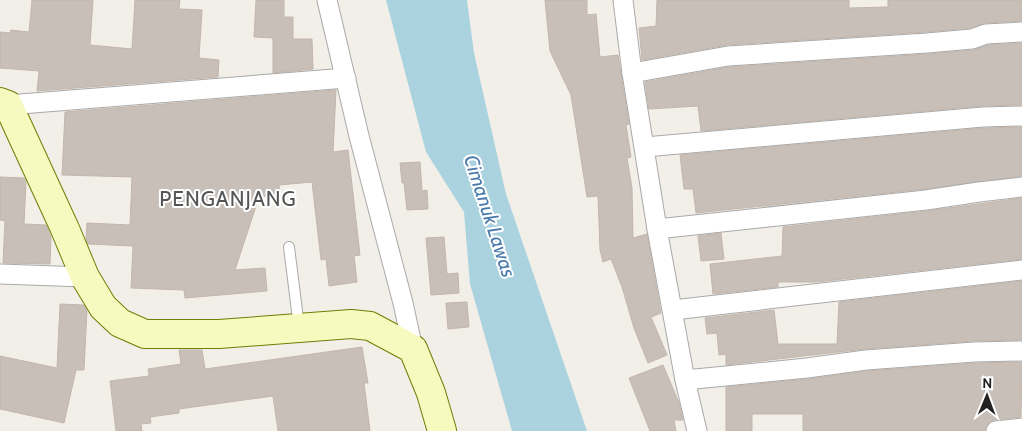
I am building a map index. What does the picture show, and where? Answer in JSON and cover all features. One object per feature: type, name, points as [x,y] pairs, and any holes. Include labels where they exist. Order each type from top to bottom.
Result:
[{"type":"street","points":[[327,0],[413,349],[431,393],[442,431]]},
{"type":"street","points":[[623,0],[632,73],[658,229],[685,380],[697,431]]},
{"type":"street","points":[[632,73],[728,56],[927,43],[972,39],[986,34],[1022,32]]},
{"type":"street","points":[[346,78],[4,104],[65,229],[85,277],[103,307],[120,323],[145,334],[219,334],[351,324],[370,326],[413,349]]},
{"type":"street","points":[[644,147],[974,118],[1022,116]]},
{"type":"street","points":[[658,229],[926,200],[1022,187]]},
{"type":"street","points":[[673,310],[1022,270]]},
{"type":"street","points":[[0,274],[85,277]]},
{"type":"street","points":[[685,380],[866,360],[974,352],[1022,352]]},
{"type":"street","points":[[996,431],[1022,428]]},
{"type":"lane","points":[[289,247],[300,328]]},
{"type":"water","name":"Cimanuk Lawas","points":[[386,0],[467,0],[474,53],[506,194],[587,431],[512,431],[470,284],[464,212],[426,152]]},
{"type":"building","points":[[32,0],[93,0],[90,45],[132,49],[135,0],[180,0],[179,9],[202,10],[199,58],[219,60],[218,77],[37,91],[39,71],[0,68],[0,32],[10,33],[11,30],[29,32]]},
{"type":"building","points":[[256,0],[284,0],[284,17],[293,17],[293,39],[312,39],[313,69],[273,73],[273,38],[254,37]]},
{"type":"building","points":[[545,0],[587,0],[587,15],[596,14],[600,57],[618,55],[629,124],[626,125],[631,157],[627,158],[632,188],[633,238],[647,234],[661,313],[651,317],[667,355],[648,363],[611,259],[603,262],[600,250],[598,196],[587,197],[571,95],[550,51]]},
{"type":"building","points":[[657,0],[849,0],[849,8],[888,7],[888,0],[1022,0],[1022,21],[985,23],[970,28],[926,32],[727,45],[642,60],[639,28],[656,26]]},
{"type":"building","points":[[1022,43],[1022,105],[982,106],[701,131],[698,106],[649,109],[645,82],[729,67],[928,54],[973,50],[988,45]]},
{"type":"building","points":[[336,90],[333,152],[348,150],[360,255],[354,256],[357,282],[329,286],[326,259],[321,260],[312,182],[279,185],[280,195],[259,197],[235,270],[265,268],[267,291],[185,298],[184,290],[131,288],[133,246],[88,244],[86,239],[87,223],[130,225],[132,177],[62,175],[65,112]]},
{"type":"building","points":[[1022,127],[1022,176],[925,189],[696,213],[693,189],[684,189],[680,155],[984,128]]},
{"type":"building","points":[[420,162],[422,191],[427,190],[428,209],[407,210],[400,163]]},
{"type":"building","points":[[0,177],[24,178],[26,181],[24,224],[46,225],[51,237],[50,264],[3,263],[5,221],[0,220]]},
{"type":"building","points":[[1022,198],[1022,259],[817,282],[778,282],[778,287],[713,294],[710,264],[782,256],[783,227]]},
{"type":"building","points":[[721,233],[724,259],[701,261],[698,236]]},
{"type":"building","points":[[444,237],[447,274],[458,273],[459,293],[431,295],[426,238]]},
{"type":"building","points":[[1022,281],[1022,340],[973,341],[865,349],[726,365],[726,354],[719,355],[717,333],[707,334],[705,318],[774,310],[778,344],[837,344],[839,302]]},
{"type":"building","points":[[467,302],[469,327],[448,329],[446,303]]},
{"type":"building","points":[[60,304],[84,305],[87,310],[84,370],[76,370],[64,423],[0,409],[0,356],[57,368]]},
{"type":"building","points":[[362,347],[368,383],[364,383],[370,431],[278,431],[273,396],[179,409],[179,413],[150,417],[151,423],[141,424],[142,431],[116,431],[110,381],[149,376],[148,369],[181,364],[179,350],[202,350],[205,369]]},
{"type":"building","points":[[1022,362],[1021,417],[994,420],[989,422],[985,431],[803,431],[803,414],[752,414],[752,431],[726,431],[726,387],[867,371],[975,363]]},
{"type":"building","points":[[663,365],[679,403],[683,420],[674,420],[676,431],[650,431],[629,378]]},
{"type":"district","name":"PENGANJANG","points":[[228,199]]}]
